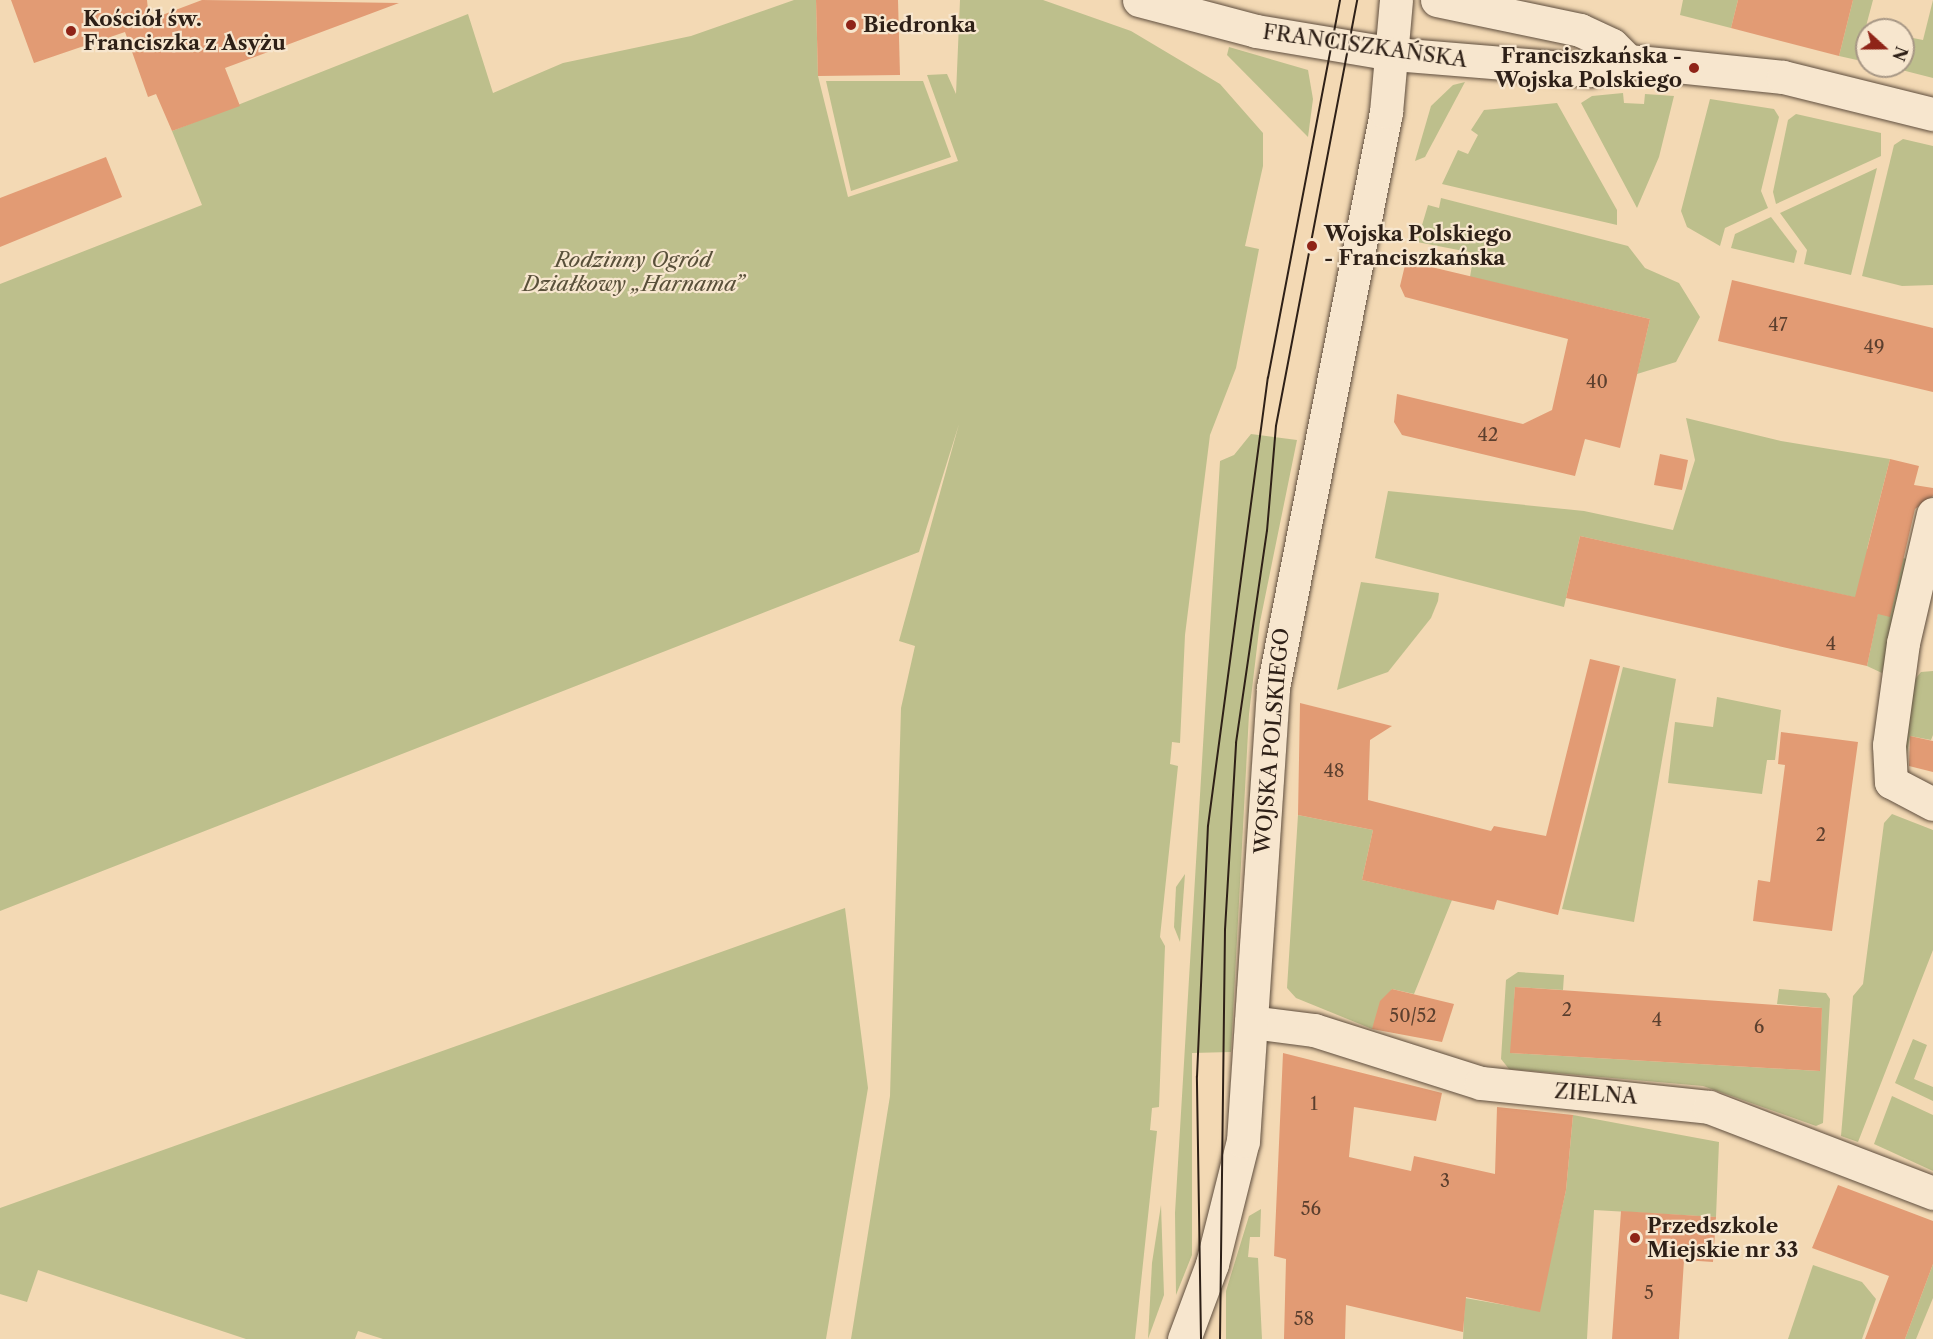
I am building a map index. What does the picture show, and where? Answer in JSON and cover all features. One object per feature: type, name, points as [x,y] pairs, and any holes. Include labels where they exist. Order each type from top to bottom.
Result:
[{"type":"street","name":"FRANCISZKAŃSKA","points":[[1140,0],[1256,32],[1394,54],[1590,70],[1628,62],[1782,76],[1933,114]]},
{"type":"street","name":"WOJSKA POLSKIEGO","points":[[1184,1339],[1212,1264],[1238,1167],[1282,624],[1394,54],[1395,0]]},
{"type":"street","points":[[1437,0],[1580,30],[1612,45],[1628,62]]},
{"type":"street","points":[[1933,514],[1903,643],[1888,745],[1891,782],[1933,804]]},
{"type":"street","name":"ZIELNA","points":[[1251,1022],[1314,1030],[1365,1050],[1490,1084],[1709,1107],[1933,1193]]},
{"type":"green space","name":"Rodzinny Ogród Działkowy „Harnama”","points":[[794,0],[816,0],[818,76],[848,197],[958,161],[927,75],[947,74],[956,94],[960,0],[1043,0],[1131,31],[1220,84],[1263,133],[1263,166],[1245,246],[1259,249],[1236,368],[1210,435],[1185,635],[1180,743],[1172,742],[1170,764],[1178,766],[1160,937],[1165,946],[1159,1107],[1152,1108],[1150,1130],[1157,1131],[1135,1339],[851,1339],[890,1096],[901,708],[915,646],[899,641],[959,424],[919,552],[0,911],[0,284],[202,205],[172,131],[468,14],[493,93],[563,63],[691,36]]},
{"type":"green space","points":[[1683,0],[1738,0],[1731,28],[1680,15]]},
{"type":"green space","points":[[1853,0],[1873,0],[1868,18],[1855,18],[1855,60],[1839,56]]},
{"type":"green space","points":[[1933,0],[1933,78],[1915,73],[1915,38],[1923,40]]},
{"type":"green space","points":[[1229,47],[1308,70],[1313,99],[1308,137],[1227,55]]},
{"type":"green space","points":[[826,81],[923,81],[951,157],[851,191]]},
{"type":"green space","points":[[1465,82],[1425,157],[1415,161],[1431,106],[1453,85]]},
{"type":"green space","points":[[1623,93],[1624,103],[1644,104],[1645,94],[1674,96],[1659,157],[1637,208],[1581,103],[1592,96]]},
{"type":"green space","points":[[1710,99],[1774,109],[1779,117],[1761,191],[1768,208],[1725,228],[1720,246],[1687,227],[1681,211]]},
{"type":"green space","points":[[1557,103],[1617,210],[1617,225],[1442,184],[1458,150],[1468,154],[1478,135],[1471,130],[1484,110]]},
{"type":"green space","points":[[1796,114],[1881,133],[1881,156],[1776,204],[1773,192],[1788,120]]},
{"type":"green space","points":[[1903,139],[1933,146],[1933,285],[1902,286],[1862,276],[1894,145]]},
{"type":"green space","points":[[1877,168],[1851,275],[1804,264],[1807,250],[1780,213]]},
{"type":"green space","points":[[1441,198],[1628,246],[1645,268],[1679,283],[1700,317],[1676,362],[1637,374],[1650,319],[1470,277],[1474,253],[1417,242],[1428,205],[1439,208]]},
{"type":"green space","points":[[1771,217],[1797,251],[1794,263],[1731,248],[1735,234]]},
{"type":"green space","points":[[1686,418],[1781,441],[1890,459],[1867,549],[1907,559],[1882,673],[1867,666],[1880,603],[1580,536],[1564,607],[1375,558],[1388,491],[1584,511],[1673,530],[1695,460]]},
{"type":"green space","points":[[1251,434],[1297,440],[1260,622],[1249,714],[1231,1052],[1192,1053],[1192,1255],[1176,1295],[1175,1213],[1220,461],[1234,455]]},
{"type":"green space","points":[[1361,582],[1439,593],[1438,601],[1431,618],[1388,672],[1337,690]]},
{"type":"green space","points":[[1623,667],[1676,679],[1634,922],[1562,909]]},
{"type":"green space","points":[[1933,671],[1933,735],[1931,740],[1910,736],[1905,765],[1900,751],[1912,683],[1921,672]]},
{"type":"green space","points":[[1717,697],[1781,710],[1775,760],[1767,760],[1762,794],[1668,783],[1675,722],[1713,727]]},
{"type":"green space","points":[[1892,814],[1933,830],[1933,950],[1858,1142],[1841,1136],[1853,996],[1863,984],[1884,823]]},
{"type":"green space","points":[[1298,815],[1373,830],[1362,880],[1452,900],[1414,994],[1392,989],[1372,1029],[1296,998],[1287,988]]},
{"type":"green space","points":[[1185,874],[1180,942],[1174,927],[1176,887]]},
{"type":"green space","points":[[845,908],[868,1088],[826,1339],[383,1339],[358,1331],[355,1339],[246,1339],[38,1270],[27,1302],[0,1294],[0,1208]]},
{"type":"green space","points":[[1518,972],[1564,975],[1563,990],[1515,987],[1511,1053],[1819,1071],[1822,1008],[1777,1004],[1779,989],[1826,993],[1830,999],[1823,1123],[1816,1126],[1703,1086],[1509,1069],[1501,1059],[1506,980]]},
{"type":"green space","points":[[1913,1039],[1927,1045],[1914,1079],[1933,1087],[1933,1101],[1895,1083]]},
{"type":"green space","points":[[1892,1096],[1933,1115],[1933,1171],[1874,1144]]},
{"type":"green space","points":[[1573,1115],[1719,1142],[1716,1217],[1594,1210],[1587,1339],[1463,1339],[1465,1298],[1539,1311],[1566,1190]]},
{"type":"green space","points":[[1161,1205],[1164,1295],[1148,1339],[1152,1263]]},
{"type":"green space","points":[[1261,1209],[1260,1237],[1250,1237],[1248,1257],[1258,1258],[1262,1339],[1226,1339],[1226,1291],[1249,1216]]},
{"type":"green space","points":[[1933,1264],[1933,1298],[1916,1339],[1905,1339]]},
{"type":"green space","points":[[1813,1265],[1862,1282],[1876,1299],[1862,1339],[1788,1339]]},
{"type":"building","points":[[11,0],[147,0],[149,20],[202,0],[399,3],[225,68],[240,106],[172,131],[156,94],[148,97],[125,32],[34,63]]},
{"type":"building","name":"Biedronka","points":[[816,0],[898,0],[900,75],[818,76]]},
{"type":"building","points":[[1738,0],[1853,0],[1839,56],[1731,28]]},
{"type":"building","points":[[106,157],[122,197],[0,247],[0,198]]},
{"type":"building","points":[[1406,261],[1650,319],[1620,448],[1585,439],[1575,476],[1402,435],[1394,422],[1397,394],[1523,424],[1552,410],[1568,339],[1405,297],[1400,286]]},
{"type":"building","points":[[1732,280],[1933,328],[1933,392],[1718,341]]},
{"type":"building","points":[[1660,454],[1688,460],[1682,490],[1654,485]]},
{"type":"building","points":[[1890,459],[1919,466],[1914,485],[1933,488],[1933,496],[1915,509],[1890,617],[1878,614],[1867,666],[1566,598],[1580,536],[1855,597]]},
{"type":"building","points":[[1590,659],[1620,666],[1558,915],[1497,900],[1494,910],[1362,880],[1373,830],[1298,815],[1300,703],[1392,726],[1370,740],[1368,800],[1491,831],[1494,826],[1546,836]]},
{"type":"building","points":[[1781,732],[1858,742],[1832,931],[1753,921],[1758,880],[1770,882],[1785,765],[1778,764]]},
{"type":"building","points":[[1910,736],[1933,741],[1933,772],[1909,766]]},
{"type":"building","points":[[1515,987],[1822,1008],[1820,1071],[1510,1053]]},
{"type":"building","points":[[1392,989],[1454,1004],[1442,1042],[1372,1029],[1380,1001]]},
{"type":"building","points":[[1283,1053],[1442,1093],[1436,1121],[1354,1107],[1349,1157],[1411,1171],[1414,1156],[1495,1174],[1497,1107],[1573,1115],[1566,1190],[1540,1312],[1466,1297],[1463,1332],[1346,1305],[1345,1339],[1284,1339],[1286,1259],[1274,1256]]},
{"type":"building","points":[[1838,1185],[1933,1221],[1933,1264],[1905,1339],[1865,1339],[1889,1276],[1812,1248]]},
{"type":"building","points":[[1621,1211],[1716,1217],[1713,1262],[1684,1260],[1679,1339],[1612,1339]]},
{"type":"tram line","points":[[1201,1339],[1197,1077],[1208,826],[1268,378],[1340,0]]},
{"type":"tram line","points":[[1220,1339],[1225,930],[1236,743],[1267,531],[1276,426],[1357,0]]},
{"type":"place","name":"Biedronka","points":[[851,25]]},
{"type":"place","name":"Kościół św. Franciszka z Asyżu","points":[[71,31]]},
{"type":"place","name":"Franciszkańska - Wojska Polskiego","points":[[1694,68]]},
{"type":"place","name":"Wojska Polskiego - Franciszkańska","points":[[1312,246]]},
{"type":"place","name":"Przedszkole Miejskie nr 33","points":[[1635,1238]]}]
